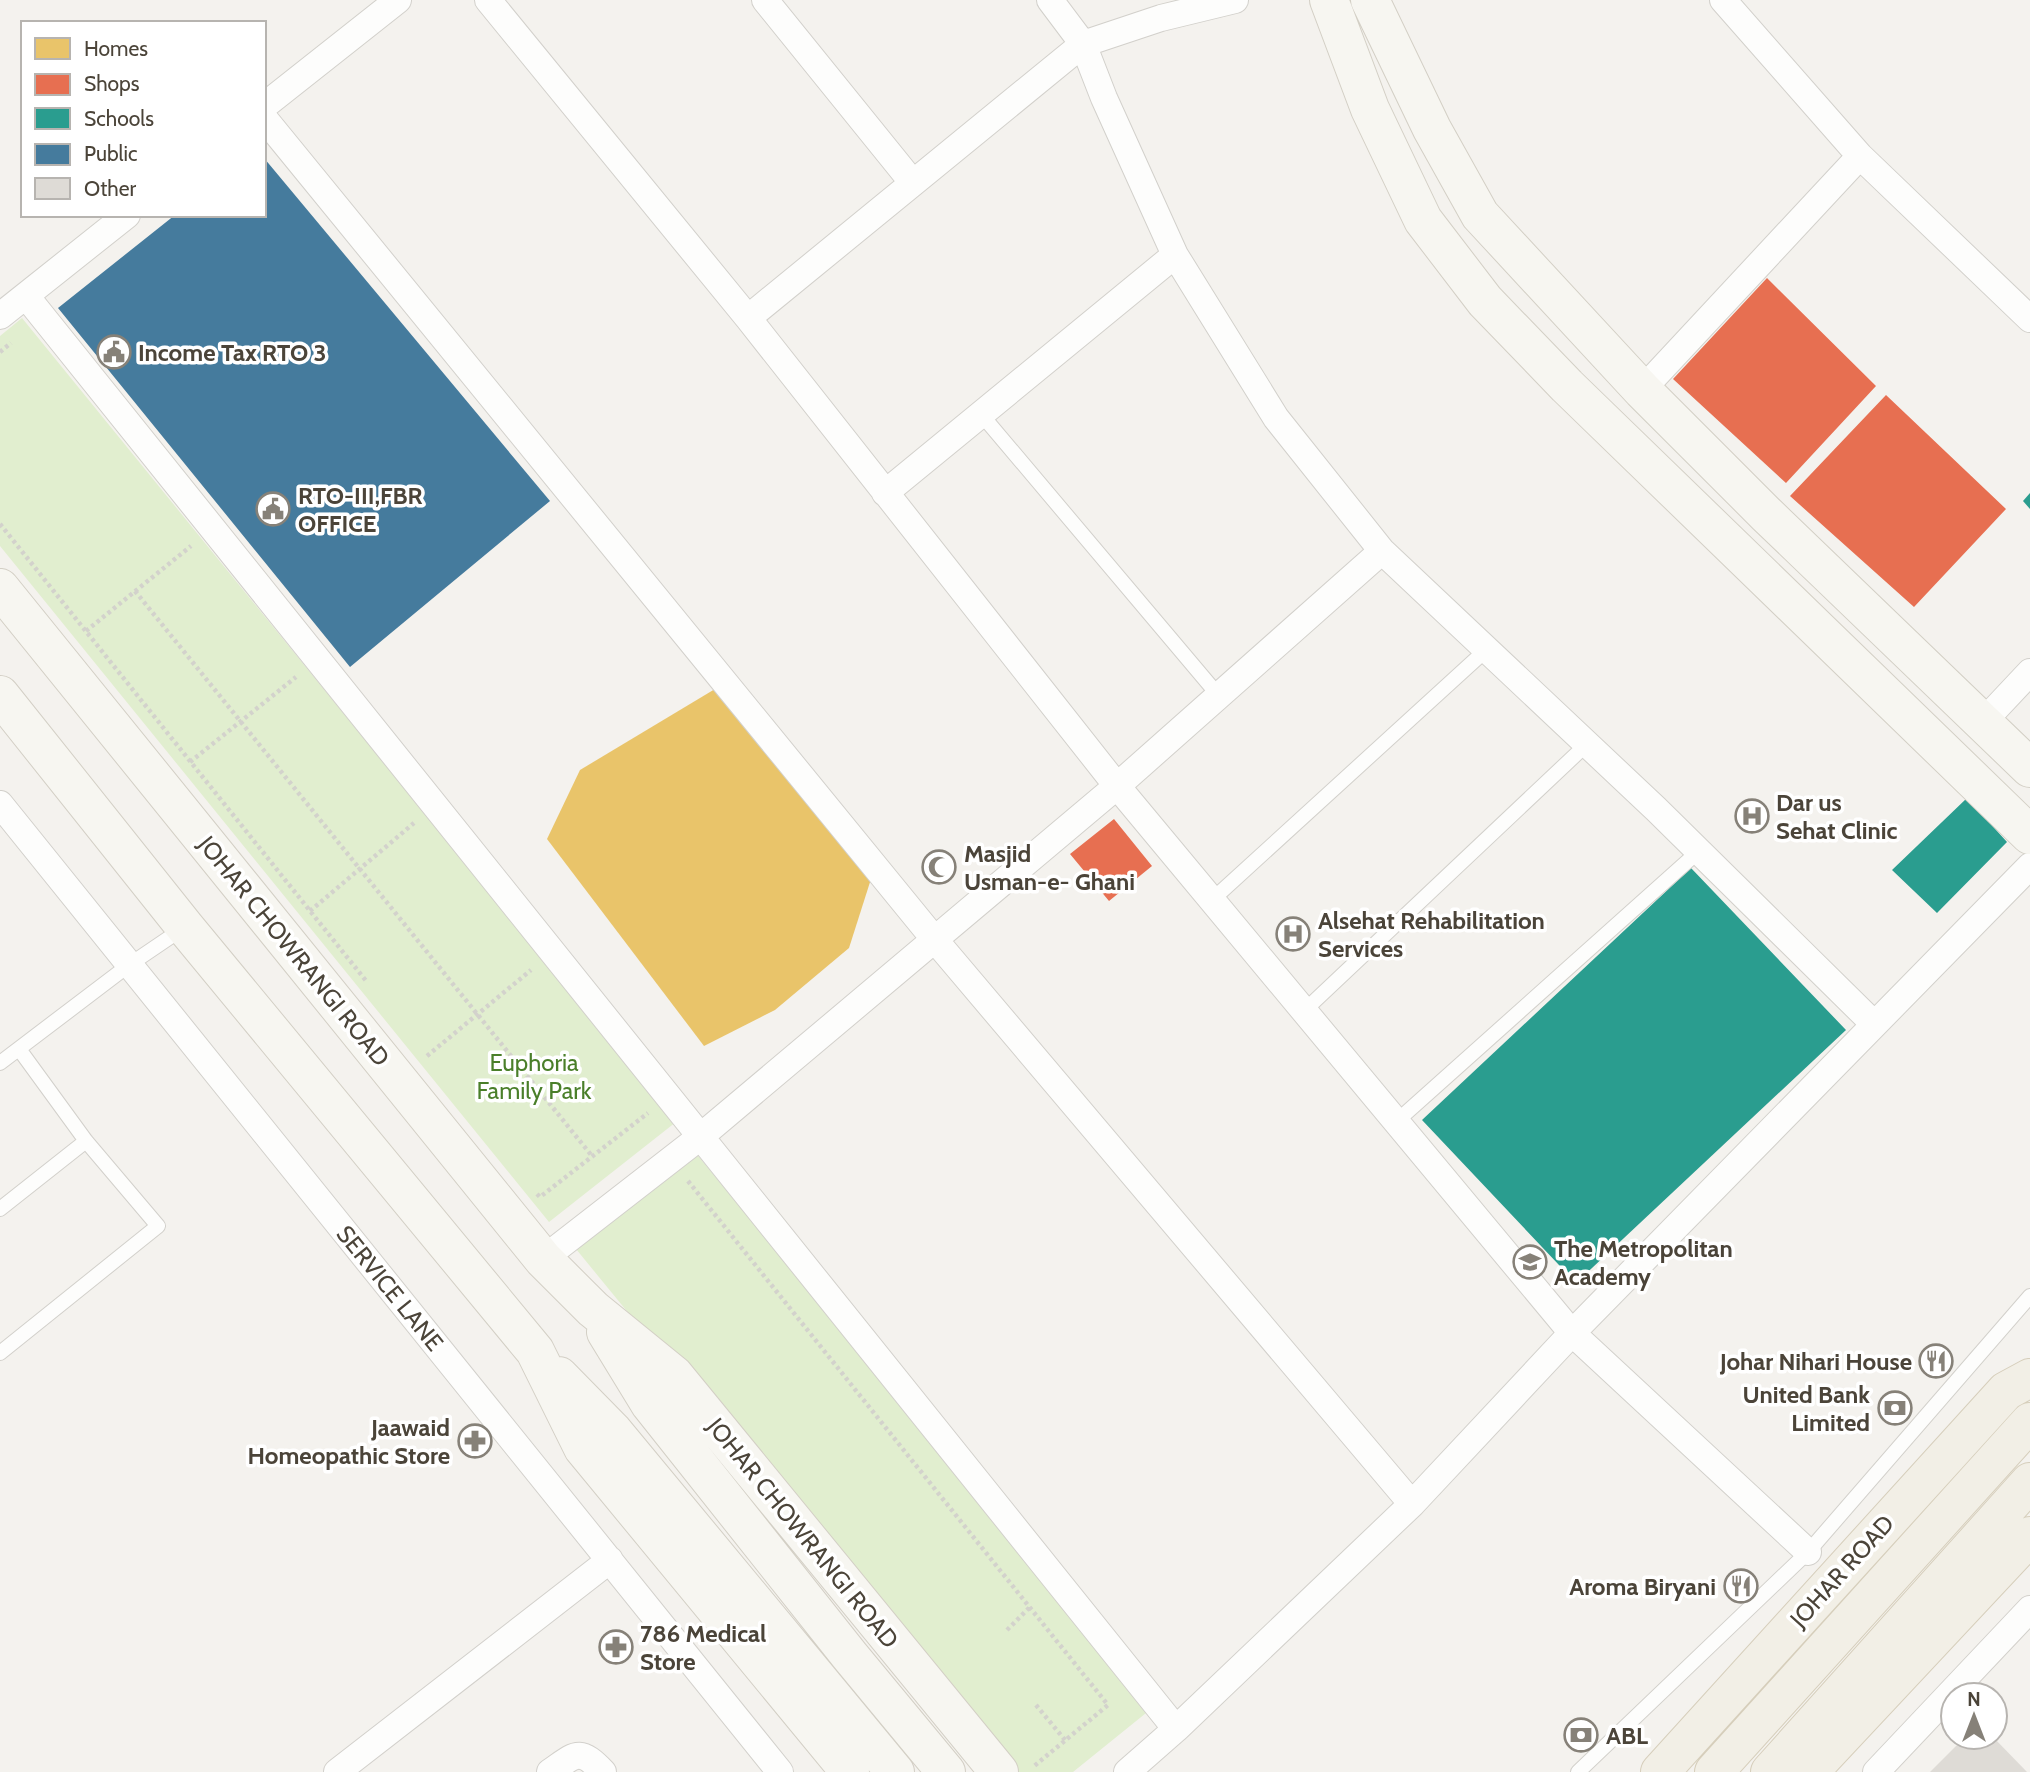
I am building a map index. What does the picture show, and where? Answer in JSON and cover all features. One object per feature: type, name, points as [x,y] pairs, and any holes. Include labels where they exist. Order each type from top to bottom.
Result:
[{"type":"main road","points":[[1329,0],[1370,109],[1423,220],[1485,301],[1567,386],[2030,835]]},
{"type":"main road","points":[[1370,0],[1432,129],[1480,215],[1643,390],[1766,515],[2030,768]]},
{"type":"main road","name":"JOHAR CHOWRANGI ROAD","points":[[0,588],[543,1259],[593,1309],[674,1375],[999,1772]]},
{"type":"main road","points":[[0,695],[185,927],[535,1351],[613,1431],[895,1772]]},
{"type":"main road","name":"JOHAR CHOWRANGI ROAD","points":[[593,1309],[650,1404],[850,1656],[946,1772]]},
{"type":"main road","points":[[535,1351],[583,1448],[850,1772]]},
{"type":"main road","name":"JOHAR ROAD","points":[[1660,1772],[2006,1391],[2030,1378]]},
{"type":"main road","points":[[1714,1772],[2030,1422]]},
{"type":"main road","points":[[1770,1772],[2030,1482]]},
{"type":"main road","points":[[1809,1772],[2030,1536]]},
{"type":"street","points":[[266,104],[398,0]]},
{"type":"street","points":[[488,0],[748,318],[1118,786],[1572,1333],[1808,1552]]},
{"type":"street","points":[[765,0],[913,183]]},
{"type":"street","points":[[1050,0],[1083,44]]},
{"type":"street","points":[[1070,0],[1083,44],[1104,98],[1175,256],[1276,418],[1382,551],[1699,851],[1874,1024]]},
{"type":"street","points":[[748,318],[1083,44],[1161,18],[1235,0]]},
{"type":"street","points":[[1723,0],[1860,156],[2030,319]]},
{"type":"street","points":[[266,120],[935,940],[1412,1504]]},
{"type":"street","points":[[1643,390],[1860,156]]},
{"type":"street","points":[[0,316],[125,217]]},
{"type":"street","points":[[885,492],[1175,256]]},
{"type":"street","points":[[26,296],[1176,1729]]},
{"type":"street","points":[[543,1259],[700,1137],[1118,786],[1382,551]]},
{"type":"street","points":[[1983,722],[2030,672]]},
{"type":"street","name":"SERVICE LANE","points":[[0,804],[780,1772]]},
{"type":"street","points":[[1128,1772],[1412,1504],[1572,1333],[2030,866]]},
{"type":"street","points":[[337,1772],[610,1560]]},
{"type":"street","points":[[1876,1772],[2030,1609]]},
{"type":"street","points":[[550,1772],[573,1755],[581,1755],[588,1756],[603,1772]]},
{"type":"lane","points":[[981,414],[1219,696]]},
{"type":"lane","points":[[1212,900],[1486,650]]},
{"type":"lane","points":[[1304,1011],[1587,744]]},
{"type":"lane","points":[[1397,1121],[1699,851]]},
{"type":"lane","points":[[0,1063],[129,965],[185,927]]},
{"type":"lane","points":[[0,1353],[158,1226],[86,1141],[19,1049]]},
{"type":"lane","points":[[0,1209],[86,1141]]},
{"type":"lane","points":[[1578,1772],[1808,1552],[2030,1296]]},
{"type":"path","points":[[0,352],[20,336]]},
{"type":"path","points":[[0,524],[368,984]]},
{"type":"path","points":[[86,631],[192,545],[184,535]]},
{"type":"path","points":[[135,591],[592,1157]]},
{"type":"path","points":[[190,762],[299,675]]},
{"type":"path","points":[[310,911],[418,819]]},
{"type":"path","points":[[418,1046],[427,1056],[538,965]]},
{"type":"path","points":[[531,1186],[540,1197],[656,1108]]},
{"type":"path","points":[[685,1177],[1108,1705],[1027,1772]]},
{"type":"path","points":[[1007,1630],[1030,1607]]},
{"type":"path","points":[[1036,1705],[1065,1740]]},
{"type":"green space","name":"Euphoria Family Park","points":[[22,318],[676,1122],[549,1222],[0,546],[0,336]]},
{"type":"green space","points":[[695,1152],[1151,1709],[1073,1772],[1004,1772],[576,1249]]},
{"type":"building: Homes","points":[[715,689],[871,879],[849,948],[775,1010],[704,1046],[547,839],[580,770]]},
{"type":"building: Shops","points":[[1767,278],[1876,386],[1786,483],[1673,379]]},
{"type":"building: Shops","points":[[1886,395],[2006,509],[1914,607],[1790,496]]},
{"type":"building: Shops","points":[[1114,819],[1152,866],[1109,901],[1070,854]]},
{"type":"building: Schools","points":[[2030,493],[2030,509],[2023,501]]},
{"type":"building: Schools","points":[[1967,798],[2007,842],[1937,913],[1892,870]]},
{"type":"building: Schools","points":[[1691,868],[1846,1030],[1576,1283],[1422,1120]]},
{"type":"building: Public","points":[[266,160],[550,501],[350,667],[58,308],[172,217],[266,217]]},
{"type":"building: Other","points":[[1951,1751],[2007,1751],[2027,1772],[1930,1772]]},
{"type":"place","name":"Income Tax RTO 3","points":[[114,352]]},
{"type":"place","name":"RTO-III,FBR OFFICE","points":[[273,509]]},
{"type":"place","name":"Dar us Sehat Clinic","points":[[1752,816]]},
{"type":"place","name":"Masjid Usman-e- Ghani","points":[[939,867]]},
{"type":"place","name":"Alsehat Rehabilitation Services","points":[[1293,934]]},
{"type":"place","name":"The Metropolitan Academy","points":[[1530,1262]]},
{"type":"place","name":"Johar Nihari House","points":[[1936,1361]]},
{"type":"place","name":"United Bank Limited","points":[[1895,1408]]},
{"type":"place","name":"Jaawaid Homeopathic Store","points":[[475,1441]]},
{"type":"place","name":"Aroma Biryani","points":[[1741,1586]]},
{"type":"place","name":"786 Medical Store","points":[[616,1647]]},
{"type":"place","name":"ABL","points":[[1581,1735]]}]
